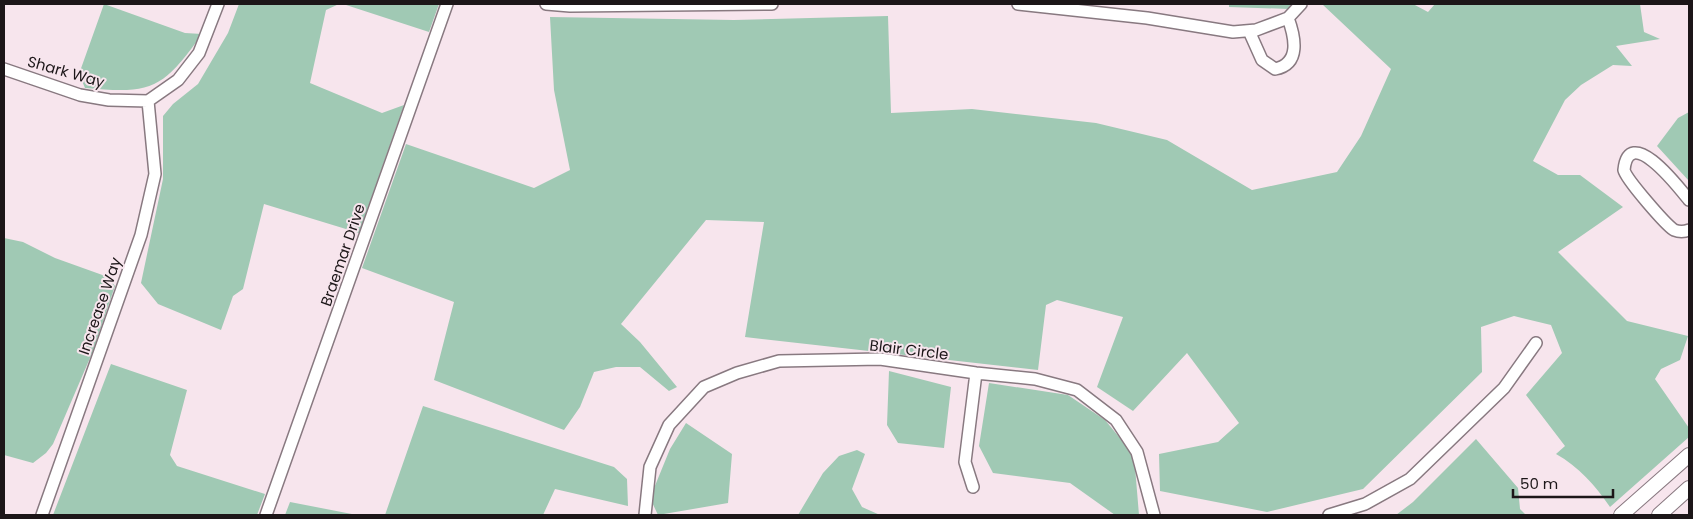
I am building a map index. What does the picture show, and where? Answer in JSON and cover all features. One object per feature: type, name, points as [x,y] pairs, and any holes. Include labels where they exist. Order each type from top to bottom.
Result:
[{"type":"street","points":[[148,101],[178,80],[199,53],[218,4]]},
{"type":"street","name":"Braemar Drive","points":[[266,515],[447,4]]},
{"type":"street","points":[[546,4],[570,6],[772,4]]},
{"type":"street","points":[[1018,4],[1147,18],[1233,32],[1249,31],[1288,18],[1301,4]]},
{"type":"street","points":[[1249,31],[1262,60],[1275,69],[1284,68],[1292,59],[1294,48],[1294,34],[1288,18]]},
{"type":"street","name":"Shark Way","points":[[4,69],[80,95],[109,100],[148,101]]},
{"type":"street","name":"Increase Way","points":[[42,515],[141,235],[155,174],[148,101]]},
{"type":"street","points":[[1689,200],[1647,155],[1636,154],[1627,159],[1624,170],[1628,180],[1670,226],[1680,232],[1689,230]]},
{"type":"street","points":[[1329,515],[1365,504],[1410,479],[1504,388],[1536,343]]},
{"type":"street","name":"Blair Circle","points":[[644,515],[650,467],[669,425],[704,387],[737,372],[779,361],[880,359],[976,373],[1035,379],[1077,390],[1116,420],[1137,452],[1154,515]]},
{"type":"street","points":[[973,487],[965,462],[976,373]]},
{"type":"street","points":[[1621,515],[1689,455]]},
{"type":"street","points":[[1659,515],[1689,488]]},
{"type":"green space","points":[[104,4],[185,33],[202,34],[176,67],[154,84],[126,90],[85,88],[79,74]]},
{"type":"green space","points":[[239,4],[339,4],[326,10],[310,83],[382,113],[404,105],[359,233],[264,204],[243,289],[233,296],[221,330],[158,304],[141,283],[163,179],[163,116],[173,104],[198,84],[228,33]]},
{"type":"green space","points":[[343,4],[439,4],[429,32]]},
{"type":"green space","points":[[1229,4],[1292,4],[1289,9],[1229,7]]},
{"type":"green space","points":[[1322,4],[1413,4],[1428,12],[1435,4],[1640,4],[1644,32],[1660,39],[1616,46],[1632,66],[1613,65],[1581,85],[1565,100],[1533,161],[1558,175],[1580,175],[1623,207],[1558,252],[1627,321],[1688,336],[1680,360],[1661,369],[1655,379],[1689,428],[1689,437],[1610,507],[1586,477],[1556,454],[1565,446],[1526,395],[1562,353],[1551,325],[1514,316],[1481,327],[1482,372],[1363,489],[1267,512],[1160,491],[1159,454],[1218,442],[1239,423],[1187,353],[1133,411],[1097,387],[1123,317],[1057,300],[1046,305],[1038,370],[745,337],[764,222],[706,220],[621,324],[640,342],[677,387],[669,391],[640,367],[616,367],[594,372],[580,407],[564,430],[434,380],[454,302],[362,268],[406,144],[534,188],[570,170],[554,90],[550,17],[734,20],[888,16],[891,113],[972,109],[1096,123],[1167,140],[1252,190],[1337,172],[1361,136],[1391,69]]},
{"type":"green space","points":[[1689,112],[1689,181],[1657,146],[1678,118]]},
{"type":"green space","points":[[4,238],[23,242],[55,258],[108,277],[115,286],[93,351],[53,444],[46,453],[33,463],[4,455]]},
{"type":"green space","points":[[111,364],[187,390],[170,455],[177,466],[265,494],[257,515],[53,515]]},
{"type":"green space","points":[[889,371],[951,387],[944,448],[898,443],[887,425]]},
{"type":"green space","points":[[989,383],[1068,395],[1105,420],[1134,455],[1139,515],[1115,515],[1070,483],[993,473],[979,446]]},
{"type":"green space","points":[[423,406],[614,467],[627,479],[628,506],[555,489],[543,515],[385,515]]},
{"type":"green space","points":[[686,423],[732,454],[728,503],[658,515],[650,498],[670,449]]},
{"type":"green space","points":[[1476,439],[1518,488],[1520,509],[1526,515],[1396,515],[1413,502]]},
{"type":"green space","points":[[857,450],[865,454],[852,489],[862,507],[880,515],[798,515],[823,473],[839,456]]},
{"type":"green space","points":[[290,502],[357,515],[285,515]]}]
